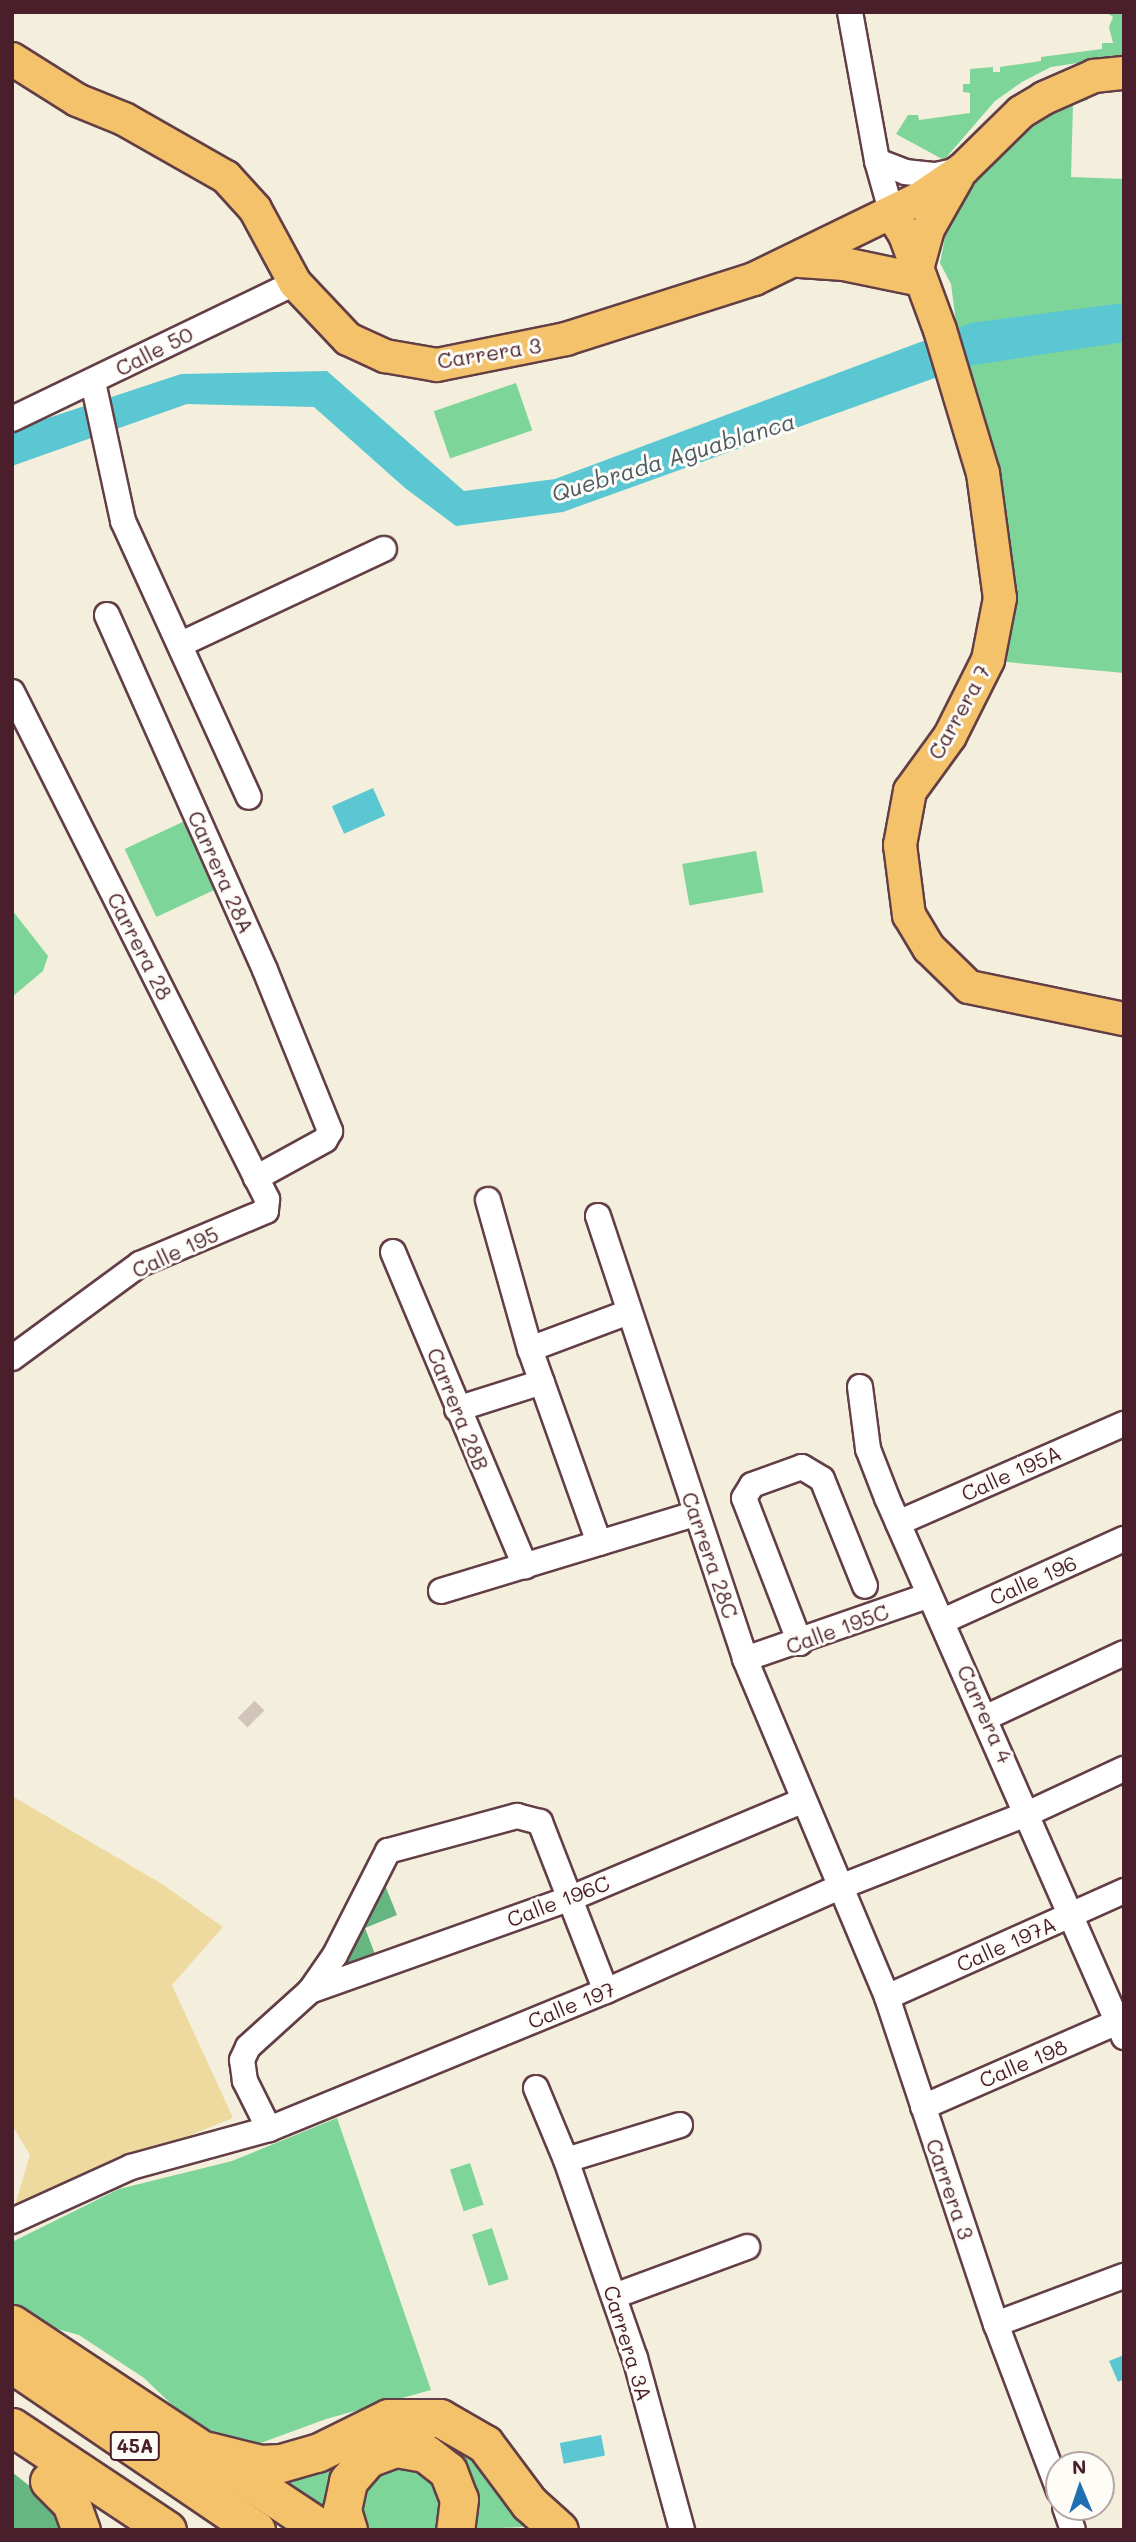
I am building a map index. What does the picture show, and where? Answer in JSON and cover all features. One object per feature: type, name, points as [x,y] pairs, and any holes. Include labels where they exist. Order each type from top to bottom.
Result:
[{"type":"highway","name":"45A","points":[[12,2324],[208,2451],[323,2530]]},
{"type":"highway","points":[[12,2355],[117,2394]]},
{"type":"highway","name":"45A","points":[[12,2364],[256,2530]]},
{"type":"highway","points":[[208,2451],[260,2464],[281,2463],[317,2453],[388,2418],[440,2418],[485,2444],[529,2503],[559,2530]]},
{"type":"highway","name":"45A","points":[[12,2427],[167,2530]]},
{"type":"highway","points":[[348,2530],[342,2510],[348,2481],[368,2458],[396,2448],[425,2453],[448,2472],[459,2499],[455,2530]]},
{"type":"highway","points":[[12,2457],[122,2530]]},
{"type":"highway","points":[[49,2482],[71,2503],[81,2530]]},
{"type":"main road","name":"Carrera 3","points":[[12,59],[77,100],[124,119],[226,177],[255,209],[295,283],[348,339],[385,356],[437,365],[566,340],[686,304],[894,219],[963,169]]},
{"type":"main road","points":[[795,261],[844,264],[914,274],[928,229],[963,169],[1021,112],[1044,98],[1094,76],[1124,73]]},
{"type":"main road","name":"Carrera 7","points":[[894,219],[936,331],[986,496],[1000,598],[988,660],[950,736],[910,791],[900,845],[909,915],[929,948],[969,987],[1124,1019]]},
{"type":"street","points":[[850,12],[877,161],[894,219]]},
{"type":"street","points":[[877,161],[905,172],[936,176],[963,169]]},
{"type":"street","name":"Calle 50","points":[[12,419],[95,391],[295,283]]},
{"type":"street","points":[[95,391],[101,438],[123,521],[249,797]]},
{"type":"street","points":[[181,644],[384,549]]},
{"type":"street","name":"Carrera 28A","points":[[107,615],[265,970],[330,1131]]},
{"type":"street","name":"Carrera 28","points":[[12,692],[262,1189]]},
{"type":"street","name":"Calle 195","points":[[12,1358],[139,1264],[266,1211],[262,1189],[325,1140],[330,1131]]},
{"type":"street","points":[[488,1200],[530,1349],[599,1543]]},
{"type":"street","name":"Carrera 28C","points":[[598,1216],[695,1514],[746,1659],[802,1801],[840,1888]]},
{"type":"street","name":"Carrera 28B","points":[[393,1252],[525,1566]]},
{"type":"street","points":[[530,1349],[629,1312]]},
{"type":"street","points":[[457,1409],[542,1382]]},
{"type":"street","name":"Carrera 4","points":[[860,1387],[868,1449],[927,1596],[943,1621],[987,1717],[1121,2026]]},
{"type":"street","name":"Calle 195A","points":[[898,1523],[1124,1423]]},
{"type":"street","points":[[800,1643],[744,1498],[752,1485],[802,1466],[822,1479],[865,1586]]},
{"type":"street","points":[[441,1591],[695,1514]]},
{"type":"street","name":"Calle 196","points":[[943,1621],[1124,1539]]},
{"type":"street","name":"Calle 195C","points":[[746,1659],[800,1643],[927,1596]]},
{"type":"street","points":[[987,1717],[1124,1653]]},
{"type":"street","name":"Calle 197","points":[[12,2221],[131,2167],[269,2129],[606,1991],[840,1888],[1029,1814],[1124,1769]]},
{"type":"street","name":"Calle 196C","points":[[310,1991],[569,1899],[802,1801]]},
{"type":"street","name":"Calle 196C","points":[[269,2129],[245,2081],[242,2060],[248,2047],[310,1991],[335,1955],[388,1851],[517,1816],[540,1822],[569,1899]]},
{"type":"street","name":"Carrera 3","points":[[840,1888],[887,1997],[996,2324],[1045,2454]]},
{"type":"street","name":"Calle 197A","points":[[887,1997],[1124,1891]]},
{"type":"street","points":[[569,1899],[606,1991]]},
{"type":"street","name":"Calle 198","points":[[923,2107],[1121,2026]]},
{"type":"street","name":"Carrera 3A","points":[[536,2088],[566,2160],[614,2296],[682,2530]]},
{"type":"street","points":[[566,2160],[680,2125]]},
{"type":"street","points":[[614,2296],[747,2247]]},
{"type":"street","points":[[996,2324],[1124,2276]]},
{"type":"green space","points":[[1124,12],[1124,56],[1051,67],[1022,82],[995,101],[944,160],[896,134],[908,115],[918,115],[919,120],[970,113],[970,93],[963,92],[963,84],[970,84],[970,69],[993,67],[993,72],[1000,72],[1000,67],[1041,61],[1041,57],[1102,49],[1102,43],[1113,43],[1109,27],[1113,17],[1107,13]]},
{"type":"green space","points":[[1088,93],[1088,100],[1073,104],[1071,177],[1124,179],[1124,673],[996,661],[1015,597],[1006,519],[956,322],[951,284],[940,263],[947,227],[977,172],[1011,138],[1059,105]]},
{"type":"green space","points":[[516,383],[532,430],[450,459],[434,411]]},
{"type":"green space","points":[[189,819],[221,887],[156,917],[125,849]]},
{"type":"green space","points":[[756,851],[763,892],[689,905],[682,864]]},
{"type":"green space","points":[[12,910],[48,956],[43,971],[12,997]]},
{"type":"green space","points":[[383,1880],[397,1915],[365,1928],[381,1970],[343,1985],[341,1950]]},
{"type":"green space","points":[[337,2118],[431,2390],[326,2419],[258,2444],[221,2440],[191,2423],[144,2378],[79,2335],[39,2324],[12,2303],[12,2242],[119,2189],[232,2161]]},
{"type":"green space","points":[[470,2163],[484,2205],[464,2211],[450,2169]]},
{"type":"green space","points":[[492,2228],[509,2279],[489,2286],[472,2234]]},
{"type":"green space","points":[[421,2422],[458,2431],[494,2463],[503,2492],[541,2526],[462,2530],[471,2502],[465,2468],[441,2441],[402,2435],[363,2447],[341,2467],[336,2503],[342,2530],[333,2530],[252,2470],[313,2467],[375,2426]]},
{"type":"green space","points":[[409,2459],[444,2493],[442,2518],[433,2530],[366,2530],[360,2524],[355,2499],[364,2476]]},
{"type":"green space","points":[[12,2472],[51,2503],[69,2530],[12,2530]]},
{"type":"sand","points":[[12,1796],[162,1884],[223,1927],[172,1985],[233,2118],[15,2205],[30,2155],[12,2125]]},
{"type":"water","name":"Quebrada Aguablanca","points":[[1124,303],[1124,342],[968,366],[563,512],[456,526],[405,488],[314,407],[187,404],[12,466],[12,430],[181,374],[327,371],[464,491],[555,479],[971,323]]},
{"type":"water","points":[[373,788],[385,815],[344,834],[332,806]]},
{"type":"water","points":[[1124,2355],[1124,2379],[1118,2382],[1109,2361]]},
{"type":"water","points":[[601,2435],[605,2456],[564,2464],[560,2443]]},
{"type":"tunnel","points":[[246,1709],[256,1719]]}]
